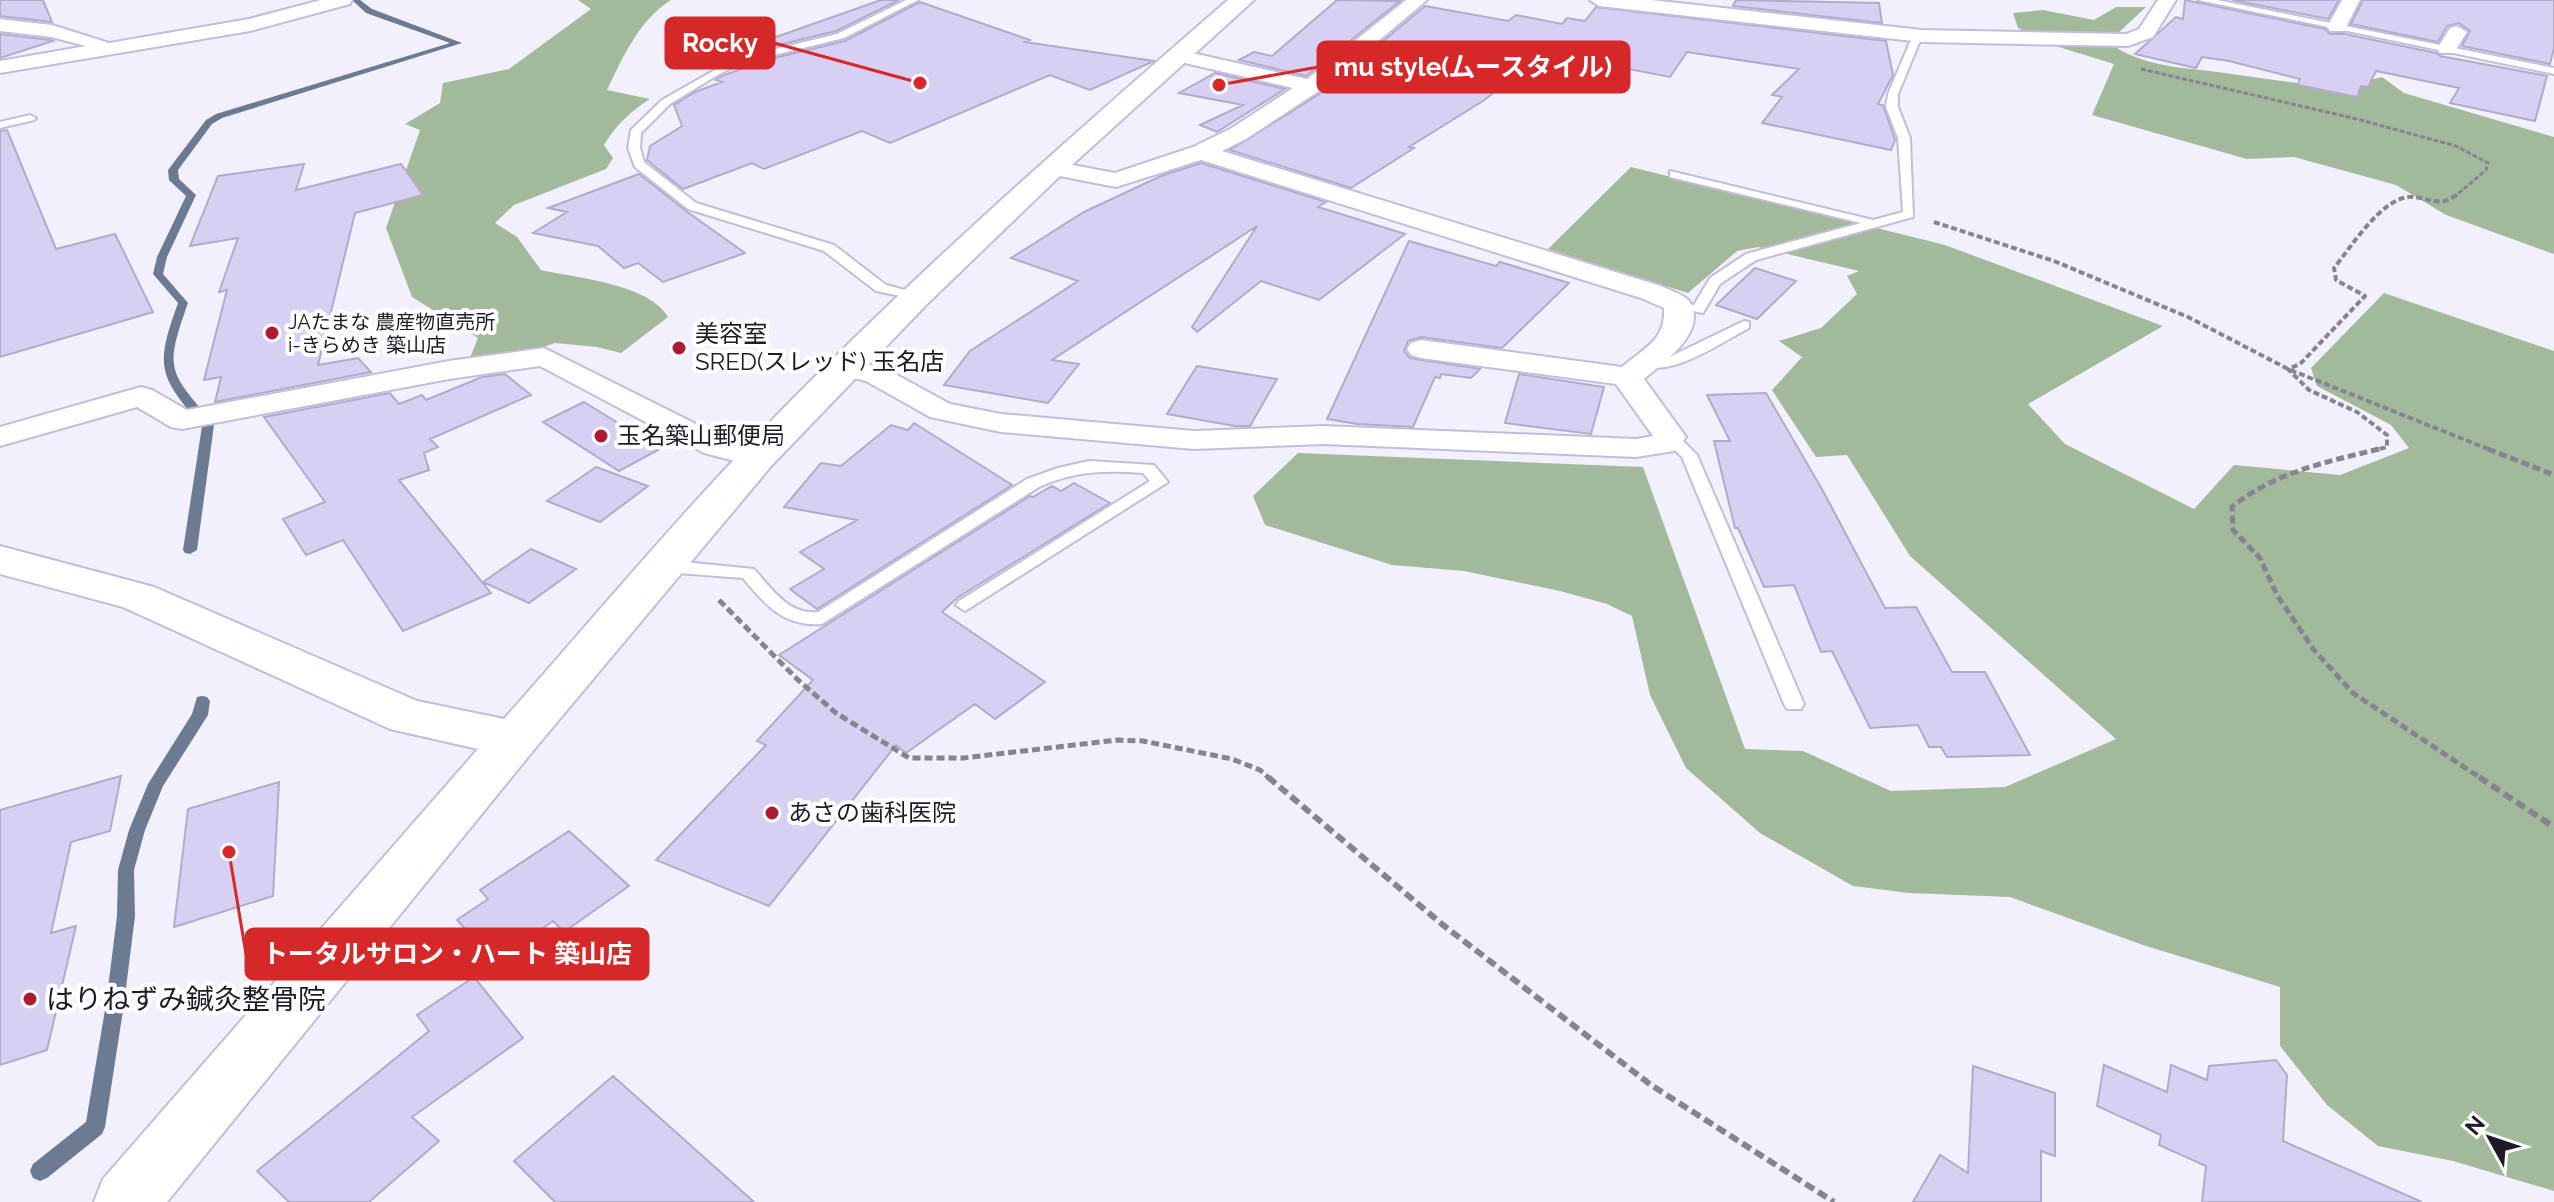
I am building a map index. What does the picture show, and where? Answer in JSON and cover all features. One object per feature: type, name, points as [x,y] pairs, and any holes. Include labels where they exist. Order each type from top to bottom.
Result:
[{"type":"street","points":[[0,67],[250,25],[343,0]]},
{"type":"street","points":[[126,1202],[515,739],[678,568],[758,457],[915,297],[1052,168],[1242,0]]},
{"type":"street","points":[[1052,168],[1116,180],[1201,152],[1238,134],[1311,86],[1418,0]]},
{"type":"street","points":[[1599,0],[1922,36],[2128,40],[2146,33],[2167,0]]},
{"type":"street","points":[[2337,27],[2351,0]]},
{"type":"street","points":[[0,25],[52,31],[109,47]]},
{"type":"street","points":[[1179,56],[1311,86]]},
{"type":"street","points":[[844,367],[876,375],[941,411],[1001,423],[1194,440],[1324,435],[1636,448],[1663,444],[1670,437],[1664,423],[1632,390],[1636,369],[1669,342],[1679,326],[1677,304],[1651,292],[1201,152]]},
{"type":"street","points":[[1421,349],[1636,369]]},
{"type":"street","points":[[0,437],[141,396],[182,420],[449,370],[544,357],[715,446],[758,457]]},
{"type":"street","points":[[0,560],[138,597],[407,717],[515,739]]},
{"type":"lane","points":[[913,0],[840,36],[738,61],[666,102],[635,132],[634,148],[639,164],[692,206],[829,248],[881,288],[915,297]]},
{"type":"lane","points":[[2203,0],[2337,27],[2452,41],[2554,71]]},
{"type":"lane","points":[[714,24],[710,40],[716,51],[723,57],[738,61]]},
{"type":"lane","points":[[1677,304],[1698,310],[1715,281],[1751,257],[1909,214],[1904,138],[1892,107],[1893,94],[1915,42],[1922,36]]},
{"type":"lane","points":[[0,125],[30,118]]},
{"type":"lane","points":[[1674,174],[1873,223]]},
{"type":"lane","points":[[1636,369],[1665,365],[1744,325]]},
{"type":"lane","points":[[1670,437],[1689,455],[1794,704]]},
{"type":"lane","points":[[678,568],[748,573],[785,616],[814,620],[822,618],[1033,483],[1066,468],[1095,465],[1148,468],[1160,482],[965,605]]},
{"type":"path","points":[[2131,66],[2456,146],[2488,163],[2486,170],[2449,201],[2440,203],[2409,197],[2387,204],[2334,268],[2336,280],[2365,296],[2300,364],[2288,369]]},
{"type":"path","points":[[1909,214],[2054,261],[2188,317],[2288,369],[2554,475]]},
{"type":"path","points":[[2288,369],[2294,380],[2368,419],[2387,435],[2387,447],[2282,476],[2248,492],[2232,507],[2233,530],[2260,558],[2277,595],[2314,650],[2353,693],[2554,827]]},
{"type":"path","points":[[678,568],[826,705],[870,737],[909,758],[963,758],[1117,740],[1143,741],[1232,759],[1260,770],[1443,925],[1651,1085],[1834,1202]]},
{"type":"green space","points":[[578,0],[671,0],[641,29],[607,90],[650,99],[624,119],[604,145],[613,158],[606,169],[514,205],[495,223],[517,237],[541,270],[629,290],[659,306],[668,317],[621,353],[555,343],[463,375],[478,338],[412,297],[386,228],[420,130],[405,124],[440,103],[443,83],[509,69],[591,9]]},
{"type":"green space","points":[[2116,7],[2146,7],[2115,36],[2117,48],[2140,59],[2300,83],[2341,84],[2382,77],[2404,93],[2554,137],[2554,254],[2446,215],[2396,185],[2294,157],[2247,159],[2092,115],[2114,64],[2049,44],[2018,28],[2013,13],[2043,10],[2094,20]]},
{"type":"green space","points":[[1631,167],[1945,245],[2163,326],[2028,404],[2065,444],[2194,509],[2234,465],[2340,475],[2409,448],[2391,425],[2317,386],[2311,368],[2384,293],[2554,351],[2554,1191],[2453,1161],[2378,1146],[2327,1105],[2280,1046],[2280,987],[2143,945],[2010,897],[1909,893],[1853,886],[1760,833],[1686,768],[1650,695],[1632,616],[1607,604],[1560,591],[1464,571],[1392,565],[1265,525],[1253,496],[1298,453],[1643,467],[1745,749],[1803,751],[1891,791],[2005,787],[2116,739],[1910,556],[1847,455],[1816,457],[1772,390],[1802,357],[1779,341],[1821,328],[1857,294],[1847,276],[1859,271],[1758,247],[1737,251],[1688,293],[1548,249]]},
{"type":"building","points":[[0,0],[43,0],[52,22],[0,16]]},
{"type":"building","points":[[881,0],[899,0],[836,31],[766,48],[756,44]]},
{"type":"building","points":[[1337,0],[1400,1],[1306,76],[1239,60],[1254,52],[1272,56]]},
{"type":"building","points":[[1736,0],[1879,3],[1882,23],[1733,6]]},
{"type":"building","points":[[2185,0],[2325,29],[2330,34],[2345,34],[2547,76],[2535,121],[2450,103],[2459,88],[2376,71],[2368,87],[2361,86],[2357,97],[2298,85],[2300,79],[2229,61],[2202,57],[2196,68],[2135,54],[2176,17],[2183,19]]},
{"type":"building","points":[[2232,0],[2339,0],[2328,19]]},
{"type":"building","points":[[2363,0],[2554,0],[2554,48],[2550,64],[2462,46],[2470,31],[2459,23],[2447,26],[2438,42],[2351,24]]},
{"type":"building","points":[[920,2],[1030,40],[1025,42],[1154,61],[1090,90],[1050,75],[890,143],[862,131],[764,169],[752,163],[683,189],[647,160],[650,146],[682,126],[674,105],[695,92],[722,82],[716,80],[722,76],[766,60],[845,41]]},
{"type":"building","points":[[1425,6],[1508,21],[1516,15],[1562,24],[1567,18],[1585,21],[1596,7],[1886,41],[1893,75],[1878,104],[1883,105],[1895,140],[1891,150],[1762,123],[1782,97],[1772,95],[1799,69],[1687,52],[1670,77],[1545,53],[1483,101],[1351,188],[1230,150],[1321,93]]},
{"type":"building","points":[[0,34],[50,40],[53,41],[0,58]]},
{"type":"building","points":[[1215,73],[1285,89],[1217,132],[1200,125],[1243,105],[1179,93]]},
{"type":"building","points":[[7,130],[56,249],[115,234],[153,312],[0,357],[0,131]]},
{"type":"building","points":[[1201,163],[1326,202],[1318,207],[1405,234],[1319,300],[1261,281],[1197,332],[1192,327],[1257,226],[1052,360],[1079,364],[1048,403],[944,385],[970,351],[1078,281],[1011,258],[1084,212],[1161,176]]},
{"type":"building","points":[[304,164],[296,190],[401,164],[423,195],[355,213],[318,365],[358,358],[371,372],[215,402],[221,377],[204,380],[227,290],[219,292],[238,238],[190,246],[218,176]]},
{"type":"building","points":[[639,174],[745,253],[663,282],[638,263],[624,268],[598,246],[533,233],[567,212],[548,208]]},
{"type":"building","points":[[1409,241],[1496,266],[1500,262],[1569,283],[1502,348],[1421,337],[1408,341],[1404,351],[1410,358],[1480,369],[1471,378],[1441,374],[1440,378],[1435,377],[1413,427],[1327,419]]},
{"type":"building","points":[[1755,268],[1796,281],[1757,319],[1716,305]]},
{"type":"building","points":[[1197,366],[1277,379],[1250,426],[1167,414]]},
{"type":"building","points":[[505,374],[531,395],[430,439],[438,447],[424,453],[429,470],[399,480],[491,593],[403,631],[343,540],[306,555],[283,519],[325,502],[264,417],[390,393],[399,404],[422,395],[426,400],[482,377]]},
{"type":"building","points":[[1519,374],[1604,387],[1591,434],[1505,423]]},
{"type":"building","points":[[1766,393],[1823,491],[1885,608],[1916,607],[1952,672],[1985,672],[2030,755],[1947,757],[1941,747],[1929,747],[1918,725],[1870,728],[1832,651],[1821,652],[1794,585],[1764,587],[1738,528],[1735,528],[1714,441],[1730,441],[1707,395]]},
{"type":"building","name":"玉名築山郵便局","points":[[584,402],[660,449],[619,471],[543,422]]},
{"type":"building","points":[[914,423],[1012,485],[817,609],[790,589],[824,569],[800,552],[857,520],[784,507],[821,463],[841,466],[891,425],[908,430]]},
{"type":"building","points":[[596,467],[648,486],[600,522],[547,501]]},
{"type":"building","points":[[1074,483],[1110,503],[957,598],[942,612],[1045,682],[995,719],[975,704],[906,753],[896,745],[769,906],[656,860],[766,745],[757,741],[813,680],[779,655],[1030,496],[1052,486],[1061,491]]},
{"type":"building","points":[[531,549],[576,569],[529,603],[483,582]]},
{"type":"building","points":[[121,776],[110,831],[71,842],[51,933],[76,926],[47,1050],[0,1065],[0,810]]},
{"type":"building","points":[[279,782],[273,896],[174,927],[188,809]]},
{"type":"building","points":[[569,831],[629,886],[564,932],[553,921],[495,962],[457,920],[488,899],[480,890]]},
{"type":"building","points":[[474,977],[523,1038],[412,1117],[439,1141],[369,1202],[289,1202],[257,1171],[429,1031],[417,1015]]},
{"type":"building","points":[[2276,1060],[2287,1075],[2283,1141],[2422,1202],[2202,1202],[2206,1166],[2159,1145],[2161,1135],[2097,1106],[2104,1065],[2167,1092],[2171,1065],[2207,1080],[2209,1066]]},
{"type":"building","points":[[1973,1066],[2055,1093],[2055,1156],[2041,1151],[2041,1202],[1913,1202],[1940,1155],[1968,1173]]},
{"type":"building","points":[[613,1076],[754,1202],[555,1202],[514,1161]]},
{"type":"waterway","points":[[190,550],[208,425],[181,394],[168,370],[170,343],[183,303],[158,274],[162,257],[191,195],[174,180],[173,170],[209,122],[219,116],[458,43],[369,11],[356,0]]},
{"type":"waterway","points":[[40,1171],[95,1127],[126,916],[126,870],[137,830],[156,784],[200,715],[202,701]]},
{"type":"place","name":"Rocky","points":[[920,83]]},
{"type":"place","name":"mu style(厶ースタイル)","points":[[1219,85]]},
{"type":"place","name":"JAたまな 農産物直売所 i-きらめき 築山店","points":[[272,333]]},
{"type":"place","name":"美容室 SRED(スレッド) 玉名店","points":[[679,348]]},
{"type":"place","name":"玉名築山郵便局","points":[[601,436]]},
{"type":"place","name":"あさの歯科医院","points":[[772,813]]},
{"type":"place","name":"トータルサロン・ハート 築山店","points":[[229,852]]},
{"type":"place","name":"はりねずみ鍼灸整骨院","points":[[30,999]]}]
